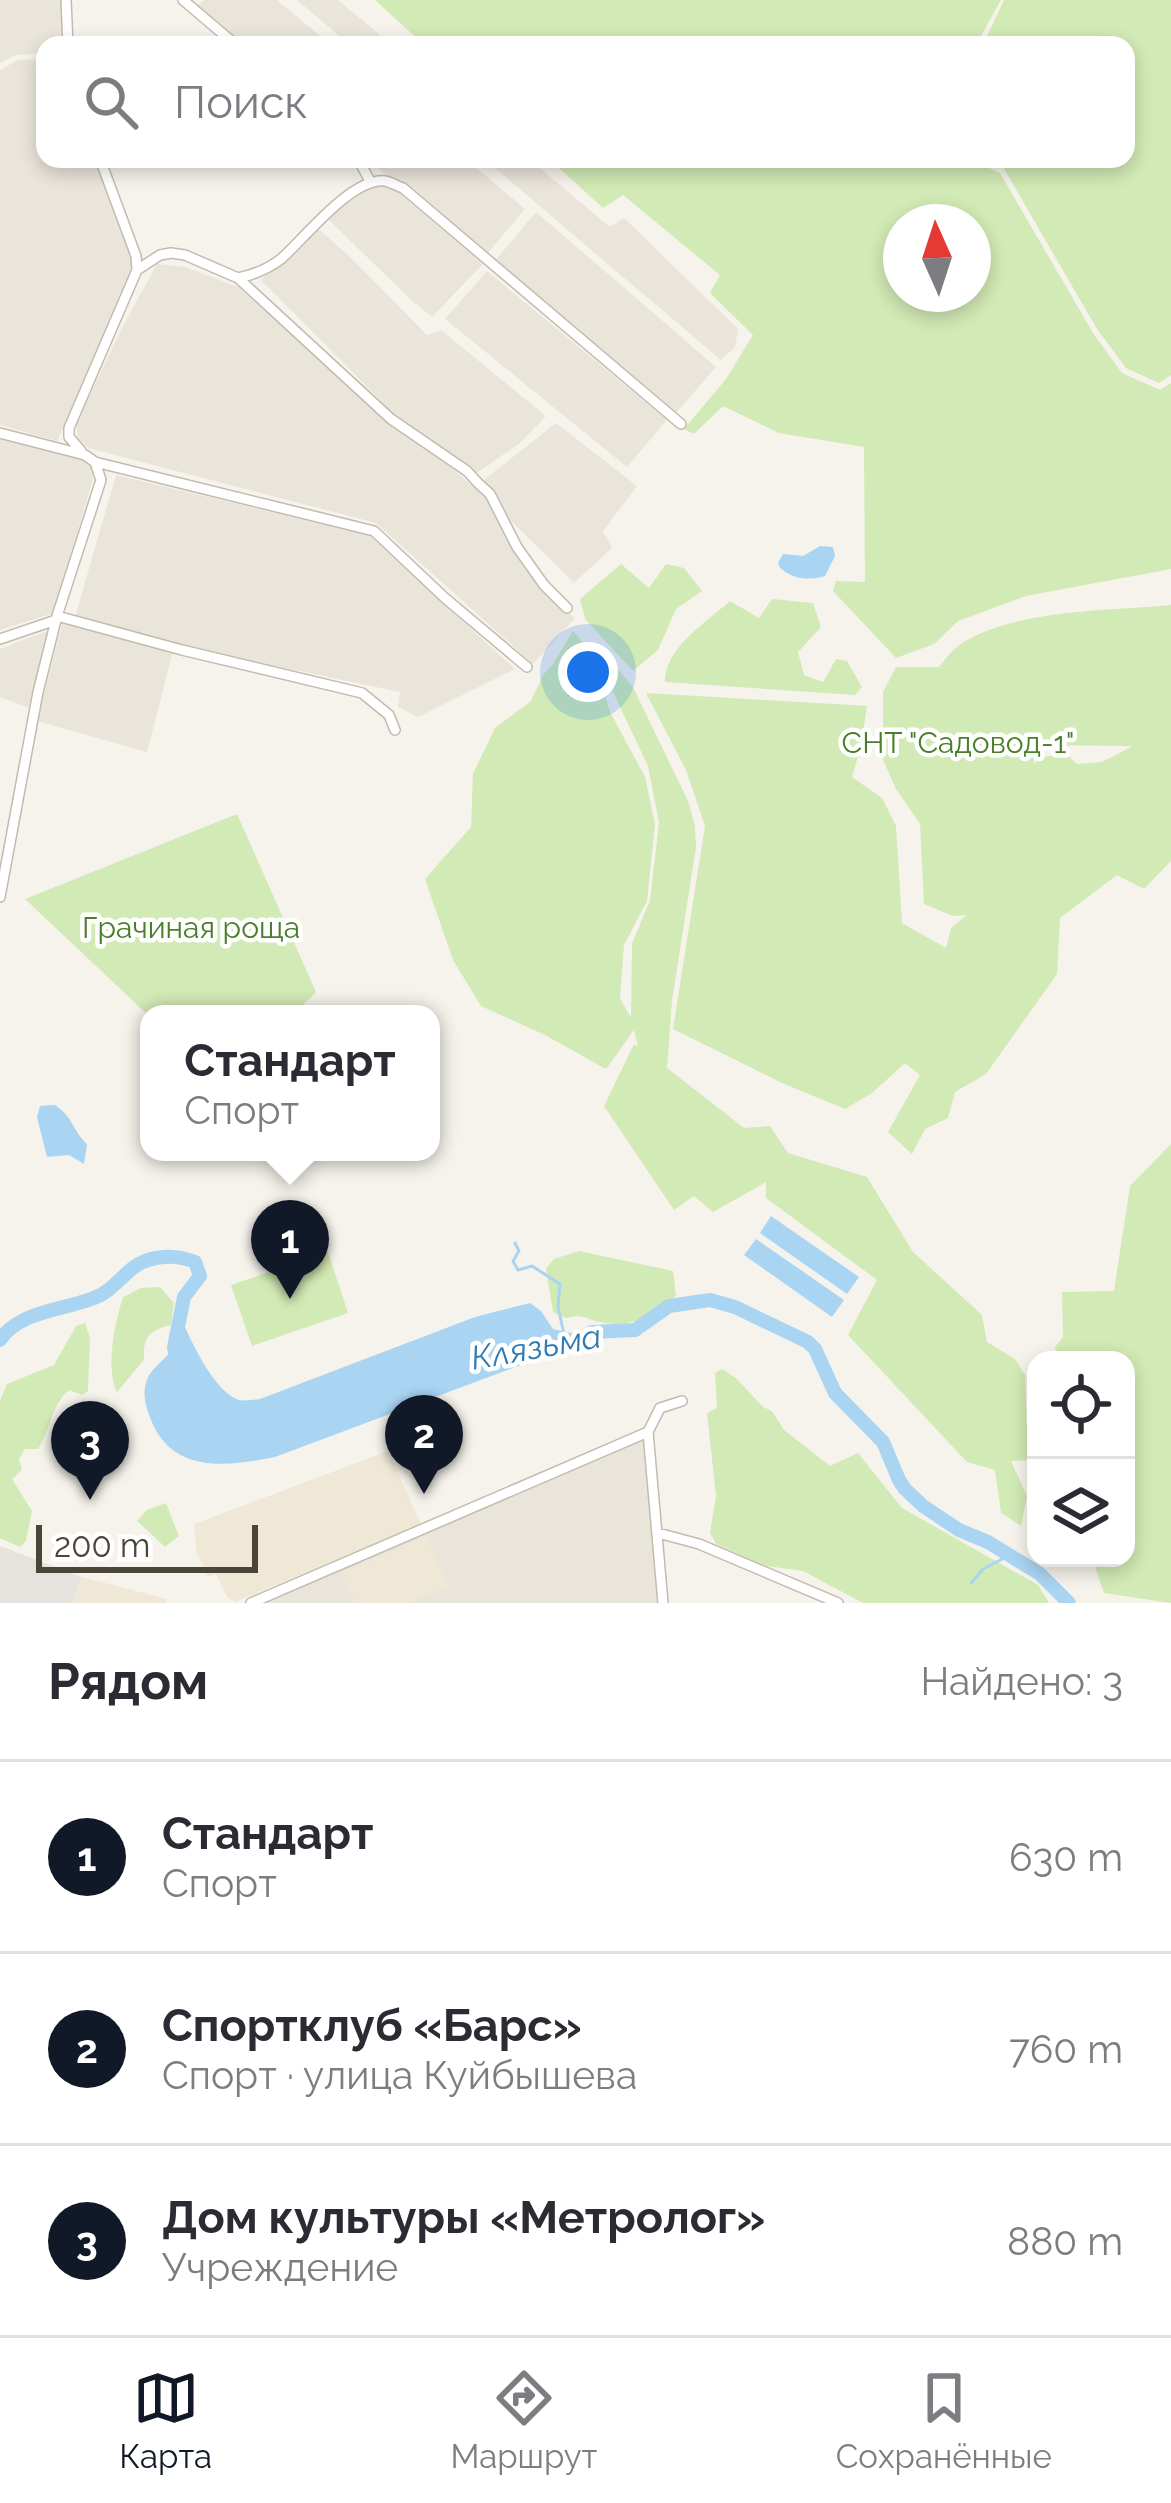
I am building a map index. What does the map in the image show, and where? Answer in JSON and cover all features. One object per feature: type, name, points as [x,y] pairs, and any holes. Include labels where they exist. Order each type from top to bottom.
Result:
[{"type":"street","points":[[66,0],[68,36]]},
{"type":"street","points":[[183,0],[225,36]]},
{"type":"street","points":[[103,168],[137,270],[69,437],[95,462],[374,531],[527,667]]},
{"type":"street","points":[[363,168],[371,183]]},
{"type":"street","points":[[238,278],[279,260],[320,218],[371,183],[385,181],[403,188],[681,424]]},
{"type":"street","points":[[137,270],[171,253],[238,278],[391,419],[467,471],[490,494],[517,547],[567,608]]},
{"type":"street","points":[[0,433],[85,455]]},
{"type":"street","points":[[0,897],[38,692],[101,480],[95,462]]},
{"type":"street","points":[[0,639],[57,618],[362,693],[389,715],[395,730]]},
{"type":"street","points":[[663,1603],[648,1432],[660,1408],[682,1401]]},
{"type":"street","points":[[251,1603],[648,1432]]},
{"type":"street","points":[[658,1533],[700,1544],[838,1603]]},
{"type":"shaded area","points":[[0,0],[62,0],[64,36],[36,36],[36,54],[16,55],[0,63]]},
{"type":"shaded area","points":[[205,0],[277,0],[320,36],[228,36],[195,7]]},
{"type":"shaded area","points":[[297,0],[338,0],[381,36],[339,36]]},
{"type":"shaded area","points":[[36,59],[36,168],[98,168],[133,268],[57,441],[0,425],[0,70],[18,60]]},
{"type":"shaded area","points":[[378,168],[477,168],[525,209],[485,256]]},
{"type":"shaded area","points":[[495,168],[540,168],[610,227],[624,218],[738,329],[735,347],[721,360]]},
{"type":"shaded area","points":[[375,185],[390,185],[483,264],[432,317],[327,218]]},
{"type":"shaded area","points":[[536,212],[716,367],[674,415],[494,262]]},
{"type":"shaded area","points":[[316,227],[427,335],[441,330],[546,416],[520,443],[474,475],[393,413],[261,280]]},
{"type":"shaded area","points":[[157,264],[185,267],[238,287],[396,429],[485,497],[545,594],[575,618],[533,664],[376,523],[88,448],[78,438],[76,424]]},
{"type":"shaded area","points":[[487,271],[667,420],[627,467],[445,319]]},
{"type":"shaded area","points":[[556,423],[637,486],[603,531],[612,548],[574,583],[504,514],[484,480]]},
{"type":"shaded area","points":[[0,439],[86,460],[95,472],[54,613],[0,630]]},
{"type":"shaded area","points":[[116,475],[370,536],[515,669],[418,717],[398,707],[400,692],[189,648],[75,617]]},
{"type":"shaded area","points":[[63,621],[173,651],[147,752],[37,721]]},
{"type":"shaded area","points":[[47,631],[29,708],[0,697],[0,649]]},
{"type":"shaded area","points":[[643,1441],[648,1450],[658,1603],[259,1603]]},
{"type":"shaded area","points":[[388,1451],[421,1524],[235,1602],[227,1597],[216,1574],[208,1577],[196,1551],[194,1524]]},
{"type":"shaded area","points":[[426,1536],[448,1586],[409,1603],[355,1603],[342,1573]]},
{"type":"shaded area","points":[[0,1546],[82,1577],[72,1603],[0,1603]]},
{"type":"shaded area","points":[[82,1577],[167,1599],[166,1603],[72,1603]]},
{"type":"green space","points":[[375,0],[1001,0],[981,36],[414,36]]},
{"type":"green space","points":[[1004,0],[1171,0],[1171,375],[1159,383],[1126,368],[1097,329],[1004,168],[1135,168],[1135,36],[987,36]]},
{"type":"green space","points":[[559,168],[989,168],[1000,173],[1093,333],[1122,373],[1160,390],[1171,383],[1171,569],[1026,596],[958,621],[934,644],[896,658],[833,591],[836,581],[865,582],[864,447],[779,433],[723,406],[694,434],[684,429],[726,379],[753,335],[710,293],[720,275],[623,195],[603,208]]},
{"type":"green space","points":[[621,564],[649,588],[666,564],[684,568],[702,591],[676,609],[658,650],[633,671],[585,619],[580,599]]},
{"type":"green space","points":[[772,599],[813,603],[821,627],[798,652],[804,675],[823,682],[836,659],[847,661],[862,687],[855,695],[665,682],[680,647],[730,601],[759,618]]},
{"type":"green space","name":"СНТ \"Садовод-1\"","points":[[1171,605],[1171,861],[1144,889],[1117,875],[1060,918],[1057,974],[986,1074],[955,1092],[948,1118],[925,1129],[912,1154],[888,1132],[920,1075],[905,1063],[872,1093],[845,1109],[673,1029],[705,826],[686,770],[646,693],[867,706],[852,777],[882,798],[896,826],[902,923],[946,948],[951,928],[967,915],[953,916],[924,904],[920,824],[883,760],[883,692],[896,667],[939,667],[958,646],[979,634],[1032,618]],"holes":[[[1034,745],[1130,746],[1102,762],[1077,764],[1065,753],[1038,758],[1034,764]]]},
{"type":"green space","points":[[573,631],[593,654],[610,712],[645,777],[655,824],[647,901],[624,945],[620,998],[631,1018],[632,944],[650,900],[659,823],[648,766],[611,688],[603,652],[633,687],[688,801],[695,826],[667,1068],[744,1128],[770,1126],[788,1153],[867,1177],[913,1252],[982,1315],[987,1342],[1015,1359],[1025,1375],[1027,1460],[1011,1461],[1027,1496],[1021,1526],[1001,1513],[995,1470],[967,1462],[848,1335],[877,1280],[766,1198],[766,1182],[713,1212],[694,1196],[674,1210],[604,1106],[634,1044],[638,1047],[634,1030],[606,1069],[481,1006],[453,960],[425,879],[471,827],[473,774],[495,728],[531,701]]},
{"type":"green space","name":"Грачиная роща","points":[[237,814],[316,992],[303,1005],[140,1008],[25,899]]},
{"type":"green space","points":[[1171,1144],[1171,1603],[1104,1593],[1095,1567],[1135,1567],[1135,1351],[1056,1351],[1055,1347],[1063,1337],[1062,1292],[1114,1291],[1130,1186]]},
{"type":"green space","points":[[579,1251],[673,1271],[676,1296],[651,1314],[625,1323],[566,1318],[553,1312],[546,1269],[554,1259]]},
{"type":"green space","points":[[328,1252],[348,1313],[252,1346],[231,1285]]},
{"type":"green space","points":[[160,1287],[174,1303],[171,1325],[148,1336],[144,1360],[117,1392],[112,1358],[123,1297],[141,1288]]},
{"type":"green space","points":[[85,1323],[90,1338],[88,1391],[82,1395],[69,1390],[63,1396],[38,1449],[25,1449],[19,1459],[22,1470],[12,1479],[32,1511],[26,1541],[20,1547],[0,1538],[0,1400],[7,1384],[54,1365],[76,1326]]},
{"type":"green space","points":[[722,1369],[772,1411],[784,1430],[830,1466],[858,1453],[902,1508],[1038,1585],[1049,1603],[863,1603],[803,1571],[767,1566],[716,1544],[710,1533],[716,1496],[707,1413],[717,1408],[715,1373]]},
{"type":"green space","points":[[166,1503],[179,1536],[165,1547],[137,1521],[147,1510]]},
{"type":"water","points":[[820,546],[833,547],[835,556],[825,576],[801,578],[780,568],[783,554],[803,556]]},
{"type":"water","points":[[55,1105],[87,1144],[84,1164],[69,1155],[47,1157],[37,1117],[40,1106]]},
{"type":"water","points":[[771,1216],[859,1277],[847,1294],[760,1233]]},
{"type":"water","points":[[756,1239],[844,1300],[832,1317],[744,1255]]},
{"type":"water","points":[[530,1303],[553,1329],[571,1333],[607,1329],[275,1457],[221,1464],[188,1458],[161,1438],[147,1407],[148,1377],[174,1346],[181,1318],[212,1377],[230,1395],[246,1400],[260,1399],[475,1317]]},
{"type":"waterway","points":[[515,1243],[519,1251],[513,1261],[518,1270],[532,1266],[560,1284],[558,1307],[564,1334]]},
{"type":"waterway","name":"Клязьма","points":[[0,1340],[30,1317],[101,1295],[141,1263],[178,1257],[195,1262],[200,1276],[184,1297],[176,1359]]},
{"type":"waterway","name":"Клязьма","points":[[592,1332],[635,1330],[669,1306],[710,1300],[808,1342],[835,1393],[883,1442],[905,1489],[959,1530],[1040,1574],[1069,1603]]},
{"type":"waterway","points":[[971,1583],[983,1569],[1010,1555]]},
{"type":"place","name":"Стандарт","points":[[290,1299]]},
{"type":"place","name":"Спортклуб «Барс»","points":[[424,1494]]},
{"type":"place","name":"Дом культуры «Метролог»","points":[[90,1500]]}]
